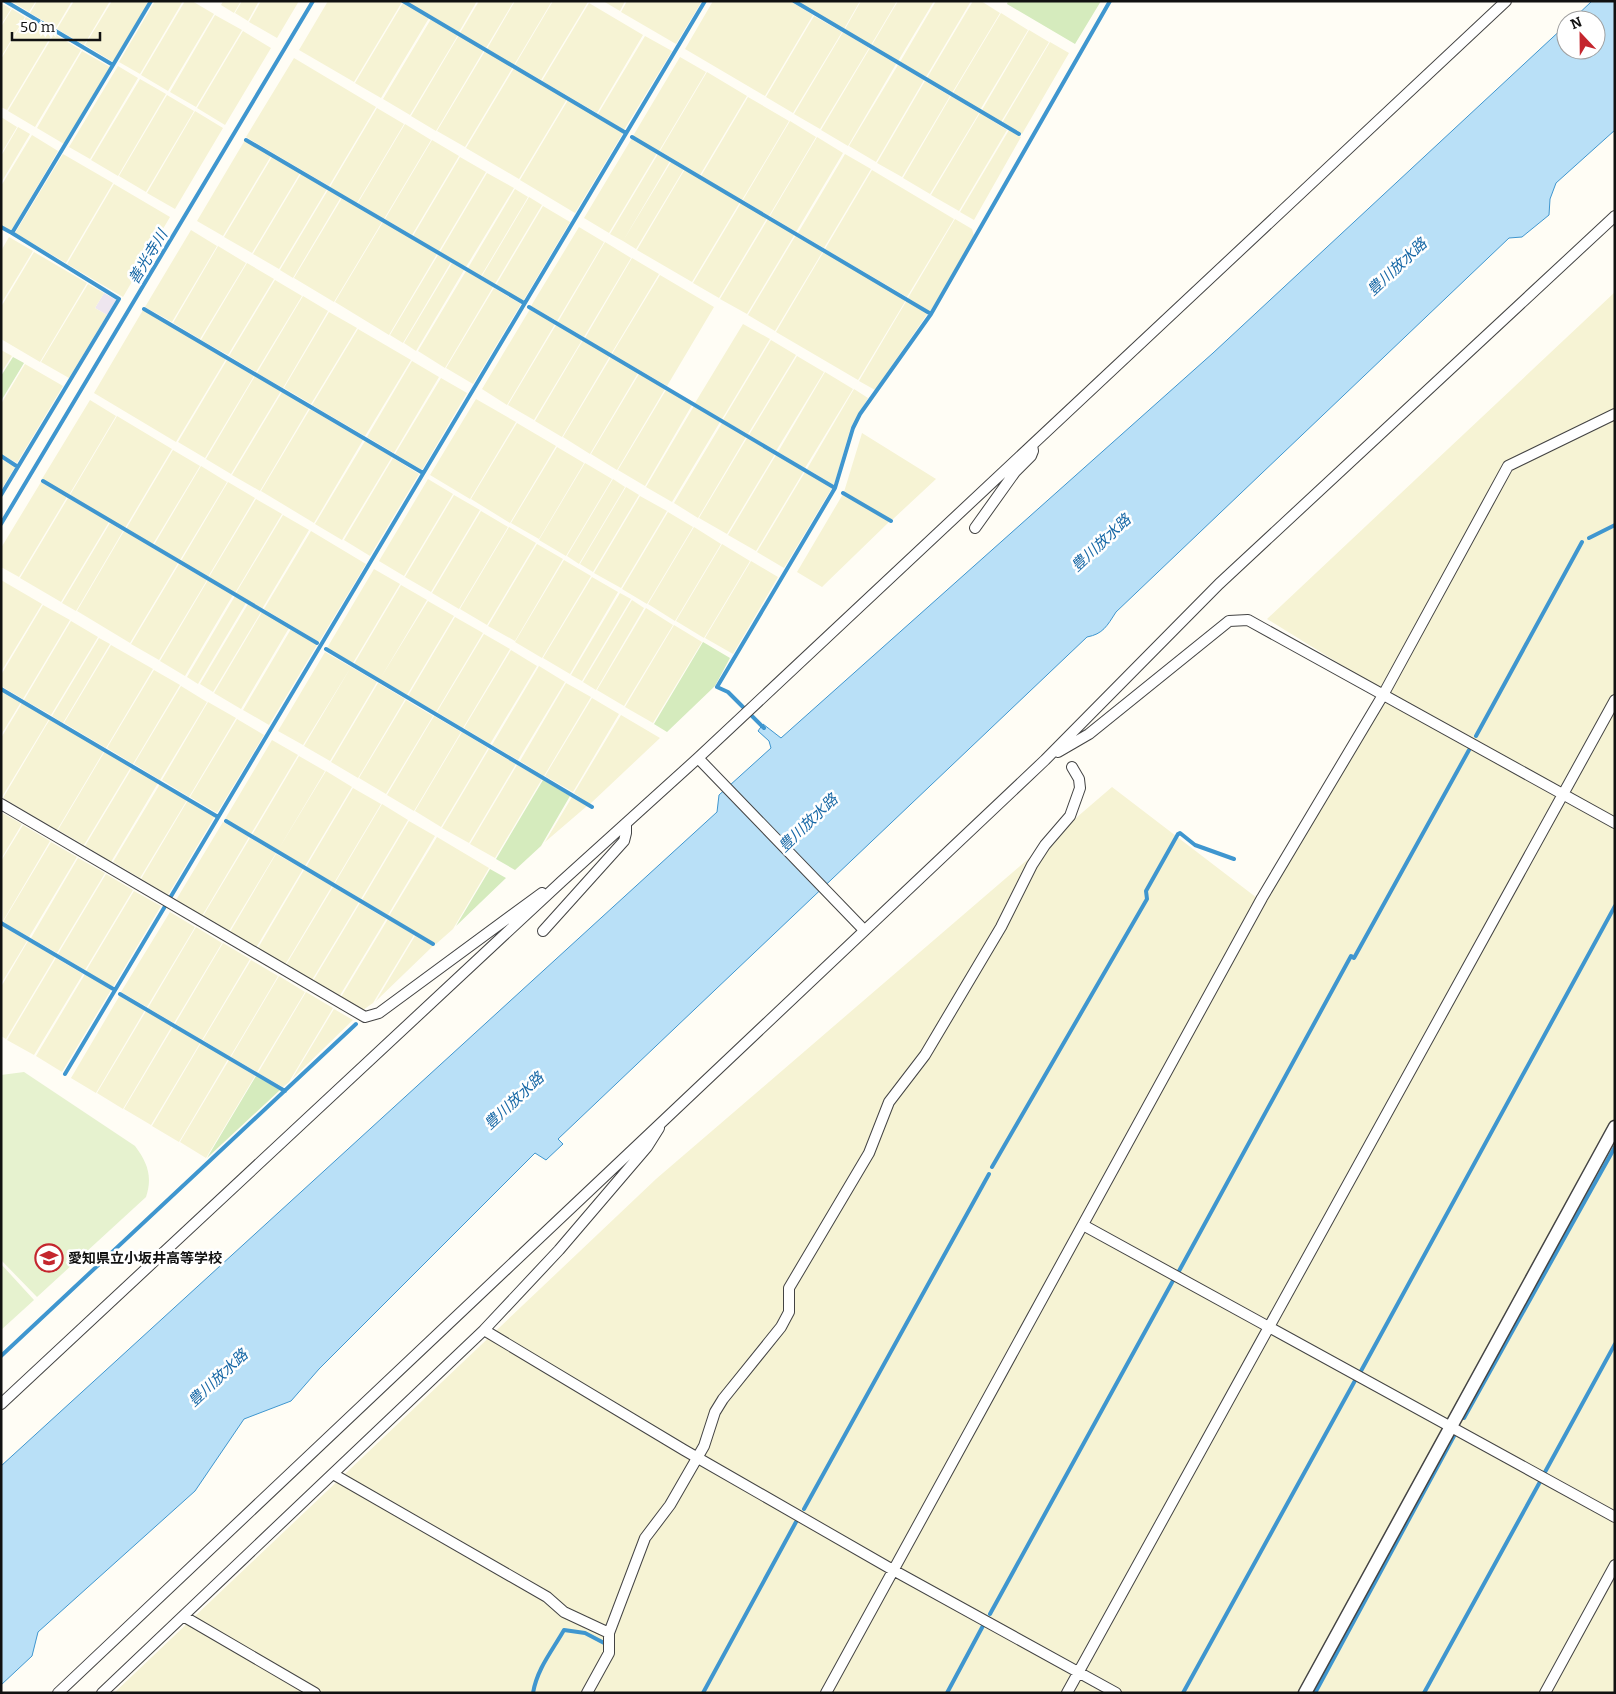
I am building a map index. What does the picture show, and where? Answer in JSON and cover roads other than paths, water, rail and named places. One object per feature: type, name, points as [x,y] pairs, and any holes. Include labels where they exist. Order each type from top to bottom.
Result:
[{"type":"street","points":[[1,1404],[561,882],[701,760],[1032,445],[1506,1]]},
{"type":"street","points":[[58,1693],[861,928],[1045,760],[1219,584],[1615,216]]},
{"type":"street","points":[[826,1693],[1262,898],[1383,696],[1508,466],[1615,414]]},
{"type":"street","points":[[975,528],[1015,472],[1031,456],[1033,451],[1032,445]]},
{"type":"street","points":[[1045,760],[1089,734],[1229,621],[1238,619],[1248,620],[1615,823]]},
{"type":"street","points":[[1067,1693],[1267,1326],[1615,700]]},
{"type":"street","points":[[701,760],[861,928]]},
{"type":"street","points":[[587,1693],[609,1653],[609,1634],[645,1538],[670,1505],[698,1457],[704,1446],[715,1412],[723,1399],[781,1327],[790,1312],[788,1288],[869,1153],[889,1102],[925,1055],[1001,927],[1032,865],[1045,845],[1070,816],[1080,788],[1079,778],[1072,767]]},
{"type":"street","points":[[1,804],[365,1017],[379,1013],[536,896],[561,882]]},
{"type":"street","points":[[544,931],[624,840],[626,825]]},
{"type":"street","points":[[102,1693],[484,1330],[559,1250],[646,1147],[671,1111]]},
{"type":"street","points":[[1305,1693],[1615,1127]]},
{"type":"street","points":[[1083,1225],[1615,1517]]},
{"type":"street","points":[[484,1330],[893,1570],[1116,1693]]},
{"type":"street","points":[[333,1474],[547,1597],[564,1612],[609,1634]]},
{"type":"street","points":[[1545,1693],[1615,1565]]},
{"type":"street","points":[[183,1616],[315,1693]]},
{"type":"water","name":"豊川放水路","points":[[1592,1],[1615,1],[1615,130],[1556,183],[1550,199],[1549,215],[1522,237],[1509,238],[1116,612],[1104,629],[1097,634],[1087,637],[558,1139],[563,1144],[546,1160],[535,1153],[319,1369],[291,1401],[244,1419],[195,1491],[38,1632],[32,1656],[1,1685],[1,1466],[717,812],[719,795],[771,748],[769,741],[758,731],[763,724],[781,738],[1213,353],[1556,34],[1556,60],[1606,60],[1606,10],[1583,10]]},
{"type":"waterway","points":[[1,495],[119,299],[12,233],[113,65],[5,1]]},
{"type":"waterway","points":[[113,65],[151,1]]},
{"type":"waterway","name":"善光寺川","points":[[1,524],[313,1]]},
{"type":"waterway","points":[[403,1],[626,133]]},
{"type":"waterway","points":[[65,1074],[705,1]]},
{"type":"waterway","points":[[794,1],[1019,134]]},
{"type":"waterway","points":[[764,728],[728,692],[717,687],[835,488],[853,428],[860,414],[931,314],[1110,1]]},
{"type":"waterway","points":[[632,137],[931,314]]},
{"type":"waterway","points":[[246,140],[524,303]]},
{"type":"waterway","points":[[1,227],[12,233]]},
{"type":"waterway","points":[[529,307],[835,488]]},
{"type":"waterway","points":[[144,309],[423,473]]},
{"type":"waterway","points":[[1,456],[18,467]]},
{"type":"waterway","points":[[43,481],[317,643]]},
{"type":"waterway","points":[[843,493],[891,521]]},
{"type":"waterway","points":[[1589,538],[1615,525]]},
{"type":"waterway","points":[[1476,736],[1582,542]]},
{"type":"waterway","points":[[326,649],[592,807]]},
{"type":"waterway","points":[[1,689],[218,817]]},
{"type":"waterway","points":[[1179,1271],[1351,956],[1354,958],[1469,750]]},
{"type":"waterway","points":[[226,821],[433,944]]},
{"type":"waterway","points":[[992,1167],[1147,899],[1146,891],[1178,834],[1180,833],[1195,845],[1234,859]]},
{"type":"waterway","points":[[1361,1371],[1615,906]]},
{"type":"waterway","points":[[1,923],[115,990]]},
{"type":"waterway","points":[[120,994],[285,1091]]},
{"type":"waterway","points":[[1,1356],[356,1024]]},
{"type":"waterway","points":[[1464,1418],[1615,1147]]},
{"type":"waterway","points":[[804,1509],[989,1174]]},
{"type":"waterway","points":[[990,1614],[1175,1277]]},
{"type":"waterway","points":[[1545,1472],[1615,1344]]},
{"type":"waterway","points":[[1183,1693],[1357,1377]]},
{"type":"waterway","points":[[1315,1693],[1454,1436]]},
{"type":"waterway","points":[[1424,1693],[1541,1480]]},
{"type":"waterway","points":[[703,1693],[796,1522]]},
{"type":"waterway","points":[[947,1693],[985,1622]]},
{"type":"waterway","points":[[533,1693],[541,1668],[564,1630],[585,1633],[606,1644]]},
{"type":"place","name":"愛知県立小坂井高等学校","points":[[49,1258]]}]
